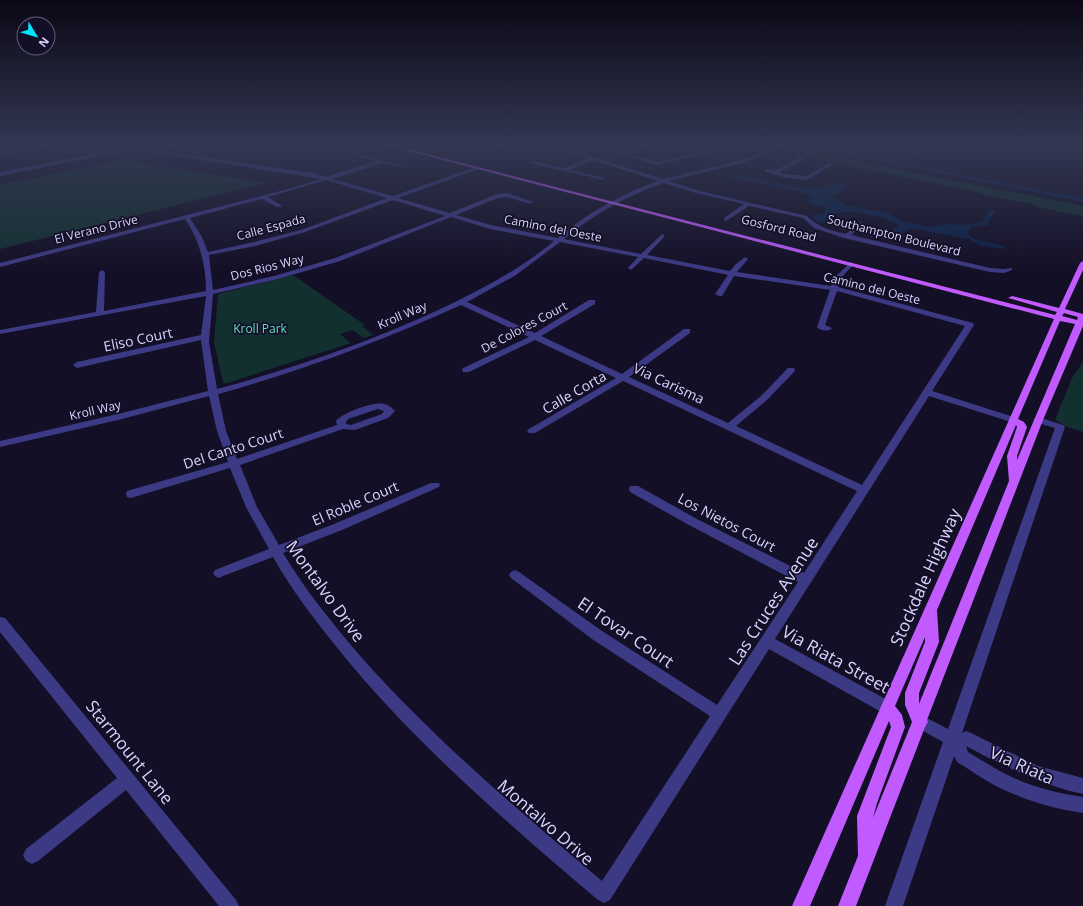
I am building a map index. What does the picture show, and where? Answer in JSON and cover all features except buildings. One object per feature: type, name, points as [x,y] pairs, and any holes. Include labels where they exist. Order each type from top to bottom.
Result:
[{"type":"main road","name":"Gosford Road","points":[[555,187],[994,294]]},
{"type":"main road","name":"Gosford Road","points":[[560,187],[851,264],[1060,314]]},
{"type":"main road","name":"Stockdale Highway","points":[[801,906],[1083,263]]},
{"type":"main road","points":[[847,906],[1038,420],[1082,318],[1060,314],[1002,296]]},
{"type":"main road","points":[[1013,483],[1012,456],[1022,427],[1021,424],[1014,420]]},
{"type":"main road","points":[[920,722],[914,713],[911,700],[912,693],[932,642],[931,608]]},
{"type":"main road","points":[[866,858],[865,816],[868,803],[898,727],[898,720],[888,708]]},
{"type":"street","name":"El Verano Drive","points":[[0,265],[296,187]]},
{"type":"street","name":"Camino del Oeste","points":[[357,187],[495,229],[732,273],[834,288],[970,325]]},
{"type":"street","name":"Calle Espada","points":[[206,254],[254,244],[303,231],[425,187]]},
{"type":"street","name":"Kroll Way","points":[[0,444],[128,415],[213,392],[347,350],[461,302],[513,274],[558,241],[587,217],[649,187]]},
{"type":"street","name":"Southampton Boulevard","points":[[683,187],[806,217],[816,227],[846,237],[990,270],[1004,271],[1010,269]]},
{"type":"street","name":"Dos Rios Way","points":[[0,332],[100,314],[272,278],[336,260],[377,246],[497,196],[507,195],[530,202]]},
{"type":"street","points":[[263,197],[280,206]]},
{"type":"street","points":[[726,220],[748,204]]},
{"type":"street","name":"Montalvo Drive","points":[[187,217],[198,234],[206,254],[210,277],[210,292],[205,337],[213,392],[223,437],[232,464],[256,516],[276,552],[308,600],[334,634],[410,721],[504,809],[604,894]]},
{"type":"street","points":[[846,237],[860,224]]},
{"type":"street","points":[[631,268],[662,236]]},
{"type":"street","points":[[719,294],[736,266],[745,259]]},
{"type":"street","points":[[828,328],[821,327],[834,288],[838,277],[851,264]]},
{"type":"street","points":[[100,314],[102,272]]},
{"type":"street","name":"Via Carisma","points":[[461,302],[864,490]]},
{"type":"street","name":"De Colores Court","points":[[466,370],[535,337],[569,318],[592,302]]},
{"type":"street","name":"Las Cruces Avenue","points":[[604,894],[970,325]]},
{"type":"street","name":"Calle Corta","points":[[532,431],[624,378],[658,355],[687,331]]},
{"type":"street","name":"Eliso Court","points":[[77,365],[205,337]]},
{"type":"street","points":[[730,427],[764,398],[791,370]]},
{"type":"street","points":[[927,392],[1014,420]]},
{"type":"street","points":[[894,906],[954,741],[1060,427],[1038,420]]},
{"type":"street","name":"Del Canto Court","points":[[131,494],[232,464],[342,426]]},
{"type":"street","name":"El Roble Court","points":[[219,573],[345,524],[435,485]]},
{"type":"street","name":"Los Nietos Court","points":[[634,489],[712,532],[806,580]]},
{"type":"street","name":"El Tovar Court","points":[[515,575],[597,635],[719,714]]},
{"type":"street","name":"Starmount Lane","points":[[0,622],[230,906]]},
{"type":"street","name":"Via Riata Street","points":[[767,641],[888,708]]},
{"type":"street","name":"Via Riata","points":[[920,722],[954,741],[962,757],[1007,783],[1031,793],[1058,801],[1083,805]]},
{"type":"street","name":"Via Riata","points":[[954,741],[966,738],[1018,766],[1042,776],[1068,784],[1083,786]]},
{"type":"street","points":[[32,855],[128,779]]},
{"type":"green space","points":[[0,187],[248,187],[0,249]]},
{"type":"green space","points":[[955,187],[988,187],[1083,206],[1083,216],[1037,207],[1037,205],[989,196]]},
{"type":"green space","name":"Kroll Park","points":[[293,275],[365,325],[362,326],[373,335],[364,338],[352,330],[340,334],[351,343],[223,383],[214,342],[218,294]]},
{"type":"green space","points":[[1083,362],[1083,432],[1065,426],[1055,420],[1072,378]]},
{"type":"water","points":[[782,187],[845,187],[831,197],[847,205],[890,214],[901,221],[930,227],[944,224],[962,225],[982,222],[990,210],[996,211],[988,221],[989,225],[971,227],[968,234],[974,239],[1005,247],[1004,249],[982,246],[968,239],[915,229],[908,229],[894,240],[888,240],[886,233],[892,231],[899,225],[885,219],[860,213],[838,213],[833,215],[825,222],[819,222],[810,216],[824,213],[827,208],[809,203],[811,196]]},
{"type":"waterway","points":[[1018,187],[1083,200]]}]
